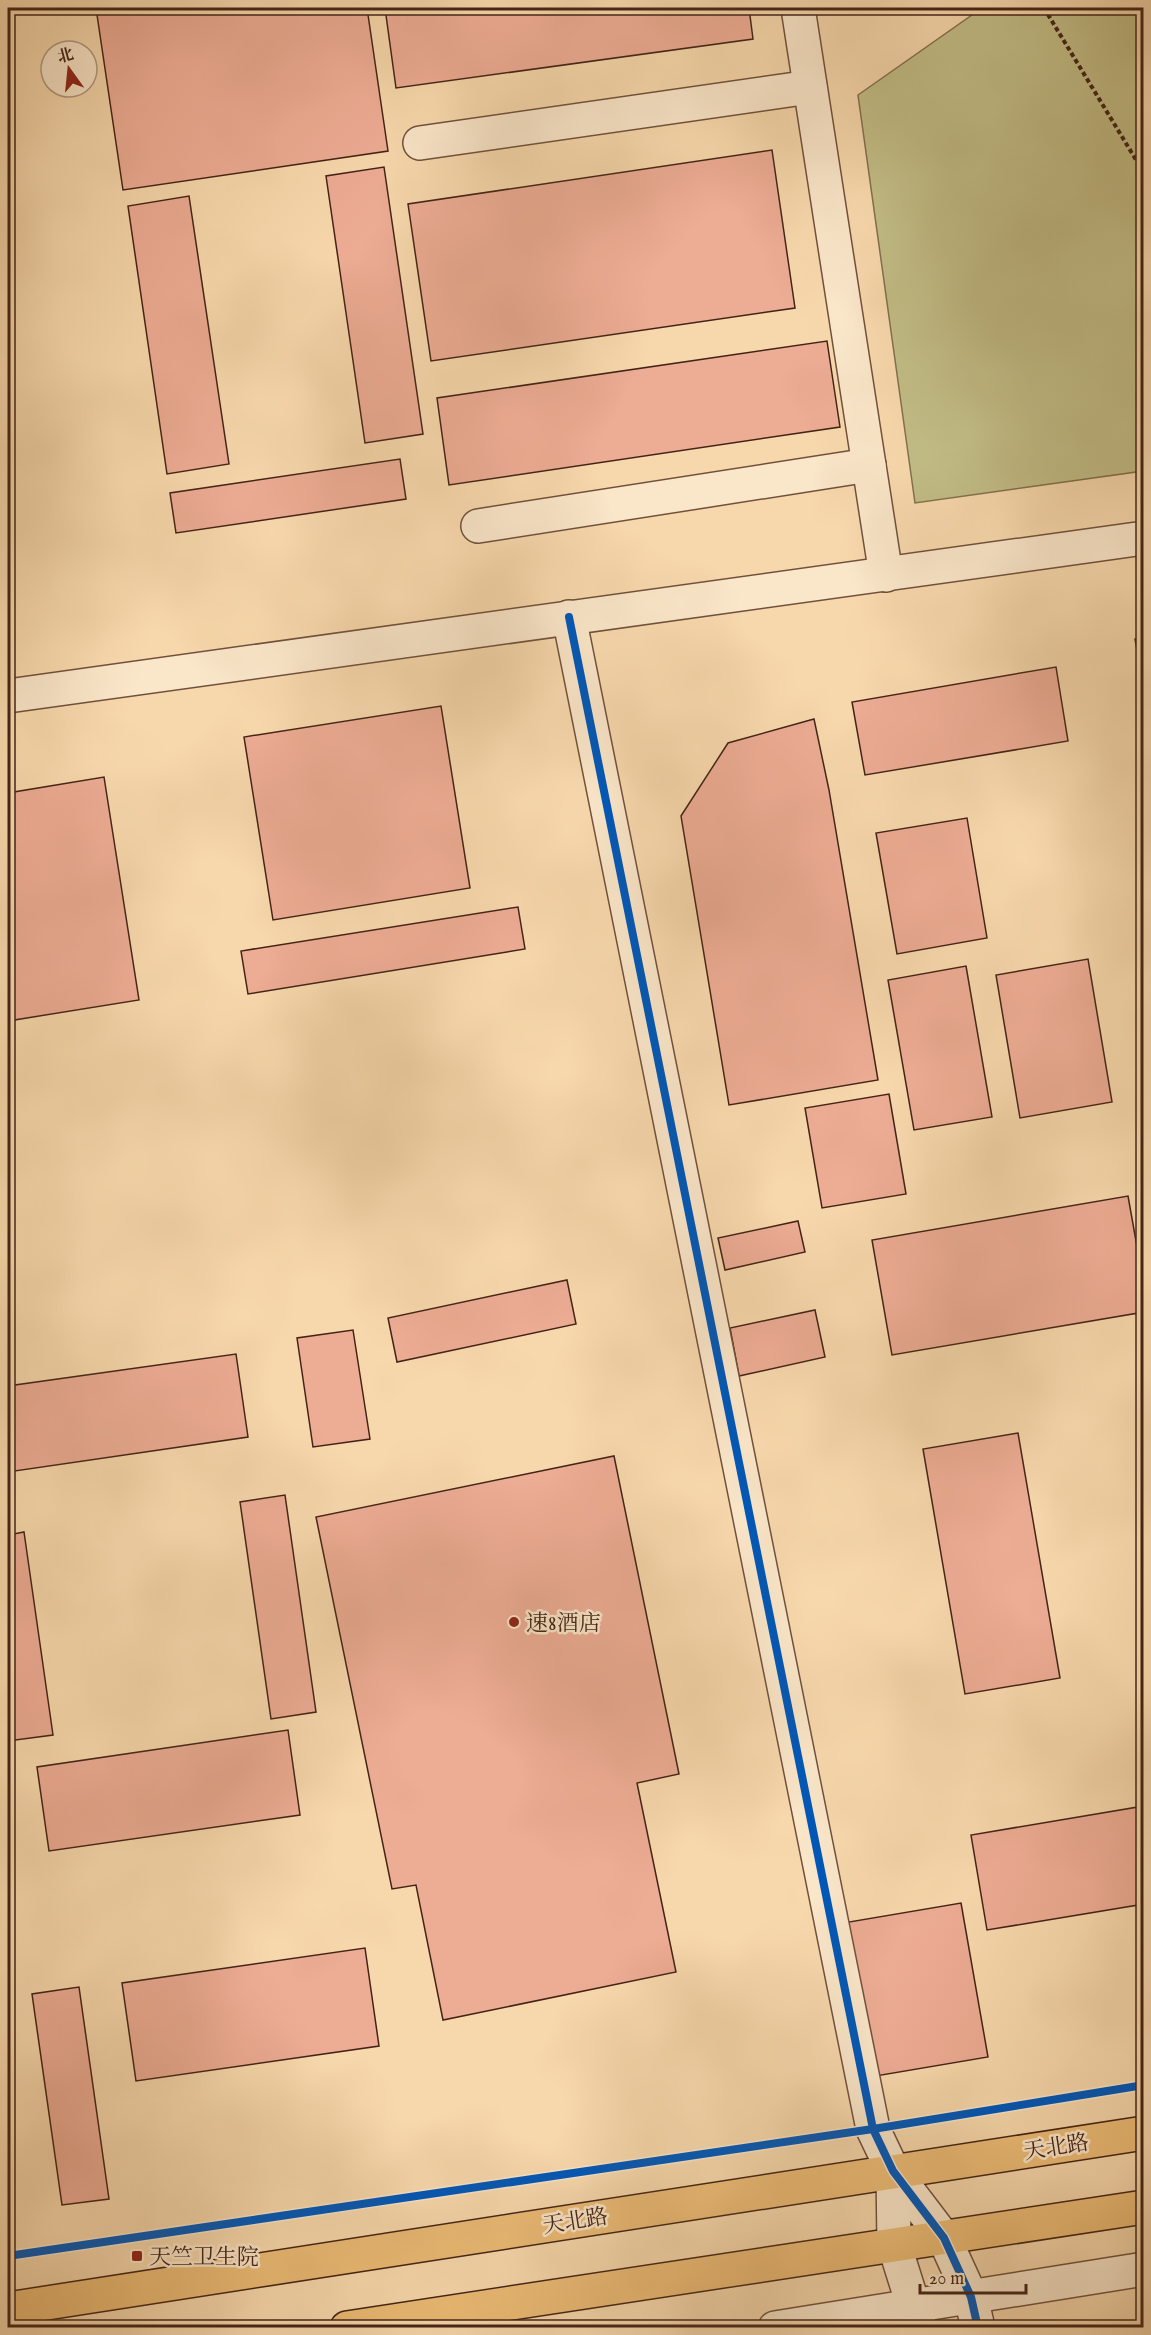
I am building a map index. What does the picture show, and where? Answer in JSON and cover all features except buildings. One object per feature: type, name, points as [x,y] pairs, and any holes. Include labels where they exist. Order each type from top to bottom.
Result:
[{"type":"main road","name":"天北路","points":[[8,2309],[1143,2133]]},
{"type":"main road","points":[[347,2328],[1143,2207]]},
{"type":"street","points":[[798,8],[886,575]]},
{"type":"street","points":[[420,142],[810,87]]},
{"type":"street","points":[[478,526],[869,465]]},
{"type":"street","points":[[8,696],[1143,538]]},
{"type":"street","points":[[568,617],[873,2129],[893,2170],[944,2238],[975,2312]]},
{"type":"street","points":[[893,2170],[894,2244],[918,2316]]},
{"type":"street","points":[[775,2328],[975,2312],[1143,2270]]},
{"type":"path","points":[[1044,8],[1143,173]]},
{"type":"shaded area","points":[[982,8],[1143,8],[1143,471],[915,503],[858,95]]},
{"type":"cycle path","points":[[569,617],[873,2129],[893,2171],[944,2238],[971,2297],[978,2328]]},
{"type":"cycle path","points":[[8,2256],[873,2129],[1144,2085]]},
{"type":"place","name":"速8酒店","points":[[514,1622]]},
{"type":"place","name":"天竺卫生院","points":[[137,2256]]}]
